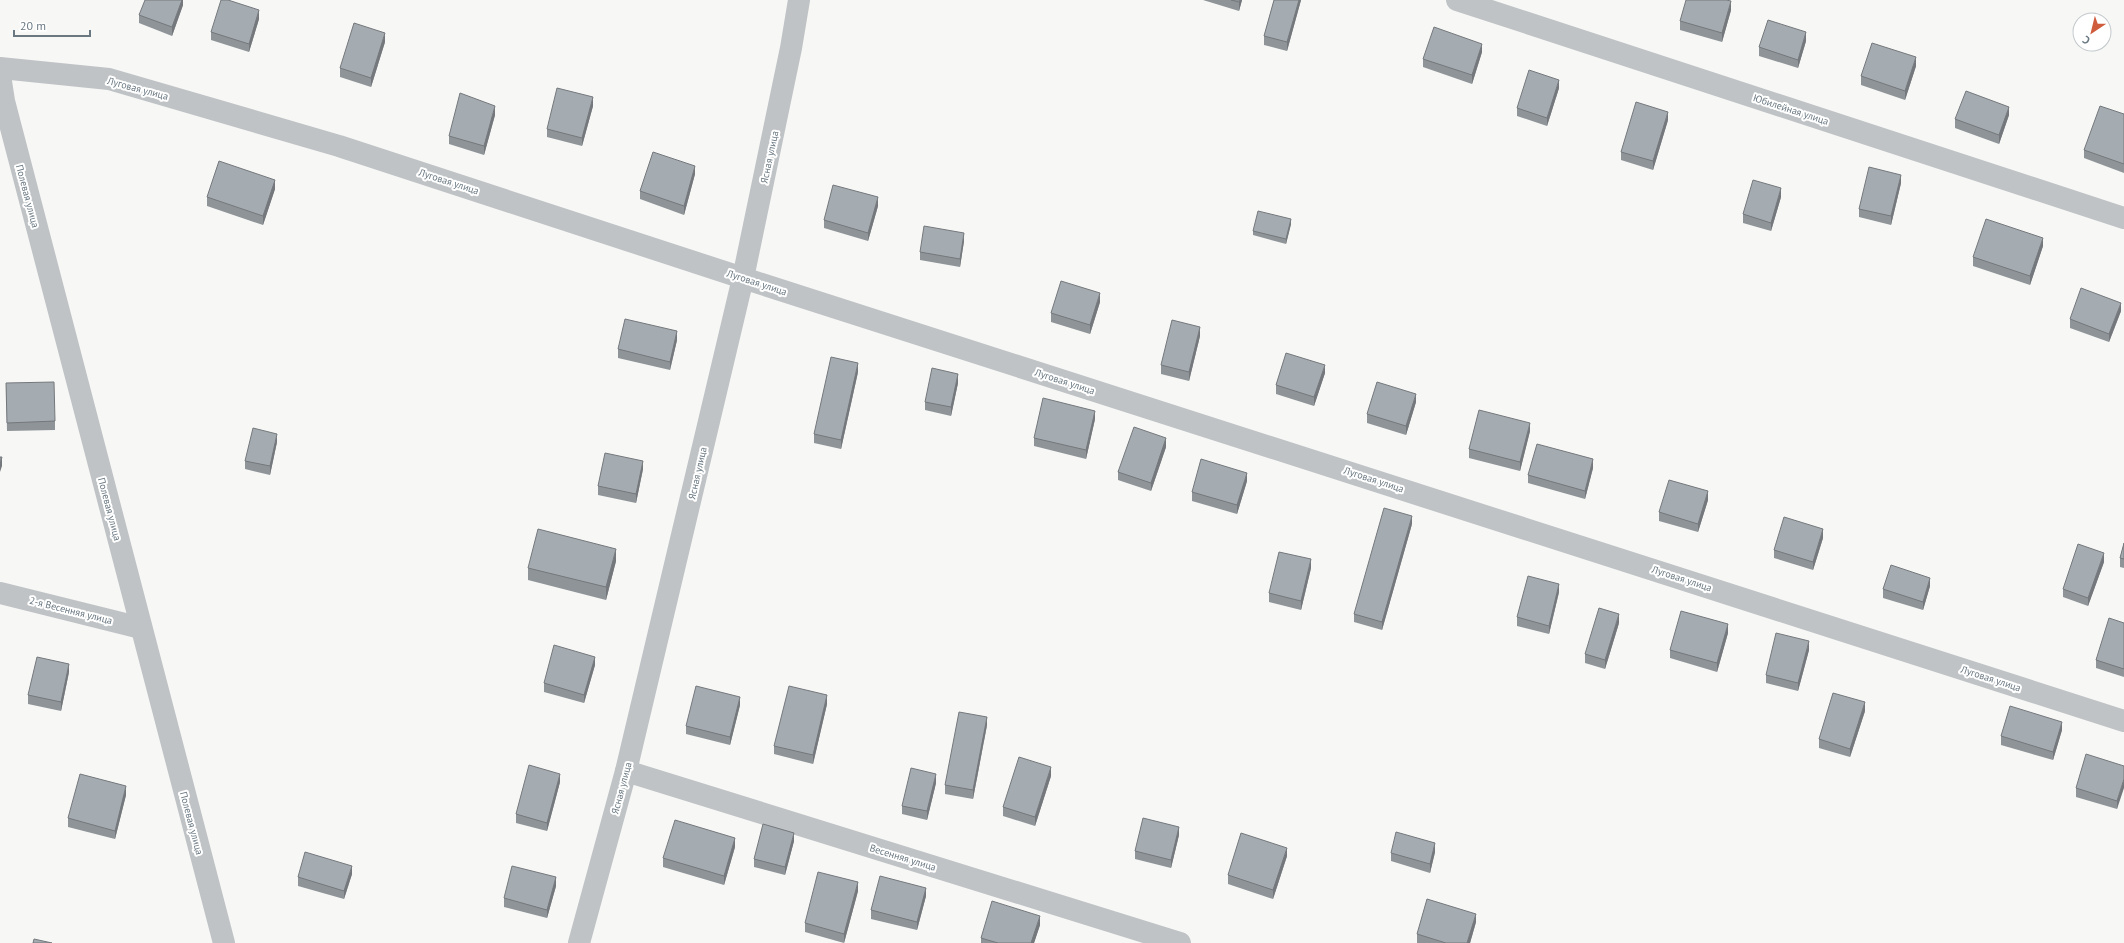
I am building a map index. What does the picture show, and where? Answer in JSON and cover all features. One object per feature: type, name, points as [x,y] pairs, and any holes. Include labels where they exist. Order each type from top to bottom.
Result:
[{"type":"street","name":"Ясная улица","points":[[579,943],[626,771],[743,278],[792,48],[799,0]]},
{"type":"street","name":"Юбилейная улица","points":[[1458,0],[2124,218]]},
{"type":"street","name":"Луговая улица","points":[[0,68],[109,79],[339,146],[743,278],[2124,721]]},
{"type":"street","name":"Полевая улица","points":[[0,75],[2,102],[224,943]]},
{"type":"street","name":"2-я Весенняя улица","points":[[0,593],[141,628]]},
{"type":"street","name":"Весенняя улица","points":[[626,771],[1180,943]]},
{"type":"building","points":[[145,0],[182,0],[172,27],[139,15]]},
{"type":"building","points":[[221,0],[228,0],[259,10],[249,44],[211,32]]},
{"type":"building","points":[[1274,0],[1299,0],[1287,42],[1264,36]]},
{"type":"building","points":[[1686,0],[1731,1],[1722,33],[1680,21]]},
{"type":"building","points":[[1768,20],[1806,32],[1798,60],[1759,47]]},
{"type":"building","points":[[354,23],[385,33],[371,78],[340,68]]},
{"type":"building","points":[[1434,27],[1482,44],[1472,75],[1423,59]]},
{"type":"building","points":[[1872,43],[1916,57],[1905,91],[1861,76]]},
{"type":"building","points":[[1529,70],[1559,80],[1547,118],[1517,108]]},
{"type":"building","points":[[557,88],[593,97],[582,138],[547,129]]},
{"type":"building","points":[[1966,91],[2009,107],[1999,135],[1955,119]]},
{"type":"building","points":[[460,93],[495,106],[484,146],[449,136]]},
{"type":"building","points":[[1636,102],[1668,112],[1653,161],[1621,152]]},
{"type":"building","points":[[2100,106],[2124,114],[2124,164],[2084,150]]},
{"type":"building","points":[[653,152],[695,166],[684,206],[640,191]]},
{"type":"building","points":[[219,161],[275,180],[263,216],[207,197]]},
{"type":"building","points":[[1869,167],[1901,175],[1891,216],[1859,209]]},
{"type":"building","points":[[1753,180],[1781,188],[1771,223],[1743,214]]},
{"type":"building","points":[[833,185],[878,197],[868,233],[824,220]]},
{"type":"building","points":[[1258,211],[1291,219],[1286,239],[1253,231]]},
{"type":"building","points":[[1986,219],[2043,238],[2030,276],[1973,257]]},
{"type":"building","points":[[924,226],[964,233],[960,259],[920,252]]},
{"type":"building","points":[[1061,281],[1100,293],[1090,325],[1051,313]]},
{"type":"building","points":[[2081,288],[2121,303],[2109,334],[2070,319]]},
{"type":"building","points":[[625,319],[677,331],[670,362],[618,349]]},
{"type":"building","points":[[1172,320],[1200,327],[1189,372],[1161,365]]},
{"type":"building","points":[[1286,353],[1325,365],[1314,397],[1276,385]]},
{"type":"building","points":[[831,357],[858,363],[841,440],[814,434]]},
{"type":"building","points":[[932,368],[958,374],[951,407],[925,402]]},
{"type":"building","points":[[54,382],[55,421],[7,423],[6,383]]},
{"type":"building","points":[[1377,382],[1416,394],[1406,426],[1367,414]]},
{"type":"building","points":[[1043,398],[1095,411],[1086,450],[1034,438]]},
{"type":"building","points":[[1479,410],[1530,423],[1520,462],[1469,449]]},
{"type":"building","points":[[1134,427],[1166,438],[1151,483],[1118,472]]},
{"type":"building","points":[[253,428],[277,434],[270,466],[245,461]]},
{"type":"building","points":[[1537,444],[1593,459],[1585,491],[1528,475]]},
{"type":"building","points":[[605,453],[643,461],[636,494],[598,486]]},
{"type":"building","points":[[1201,459],[1247,473],[1237,505],[1192,492]]},
{"type":"building","points":[[1669,480],[1708,491],[1698,524],[1659,512]]},
{"type":"building","points":[[1384,508],[1412,516],[1382,622],[1354,614]]},
{"type":"building","points":[[1784,517],[1823,529],[1813,562],[1774,550]]},
{"type":"building","points":[[538,529],[616,549],[606,587],[528,568]]},
{"type":"building","points":[[2124,543],[2124,559],[2120,558]]},
{"type":"building","points":[[2078,544],[2104,553],[2088,598],[2063,589]]},
{"type":"building","points":[[1279,552],[1311,559],[1301,601],[1269,593]]},
{"type":"building","points":[[1891,565],[1930,578],[1923,602],[1883,589]]},
{"type":"building","points":[[1528,576],[1559,584],[1549,626],[1517,617]]},
{"type":"building","points":[[1599,608],[1619,614],[1605,660],[1585,654]]},
{"type":"building","points":[[1681,611],[1728,624],[1717,663],[1670,650]]},
{"type":"building","points":[[2109,618],[2124,623],[2124,669],[2096,660]]},
{"type":"building","points":[[1776,633],[1809,641],[1798,683],[1766,675]]},
{"type":"building","points":[[554,645],[595,657],[584,695],[544,683]]},
{"type":"building","points":[[37,657],[69,664],[61,702],[28,695]]},
{"type":"building","points":[[696,686],[740,697],[730,737],[686,726]]},
{"type":"building","points":[[789,686],[827,695],[813,755],[774,746]]},
{"type":"building","points":[[1833,693],[1865,702],[1850,749],[1819,739]]},
{"type":"building","points":[[2010,706],[2062,722],[2053,752],[2001,736]]},
{"type":"building","points":[[959,712],[987,717],[973,790],[945,785]]},
{"type":"building","points":[[2086,754],[2124,766],[2124,779],[2117,801],[2076,788]]},
{"type":"building","points":[[1019,757],[1051,767],[1035,817],[1003,807]]},
{"type":"building","points":[[529,765],[560,774],[547,823],[516,814]]},
{"type":"building","points":[[911,768],[936,774],[927,811],[902,806]]},
{"type":"building","points":[[80,774],[126,786],[115,831],[68,818]]},
{"type":"building","points":[[1143,818],[1179,827],[1171,860],[1135,851]]},
{"type":"building","points":[[675,820],[735,838],[724,876],[663,858]]},
{"type":"building","points":[[763,824],[794,833],[785,867],[754,859]]},
{"type":"building","points":[[1396,832],[1435,843],[1430,864],[1391,853]]},
{"type":"building","points":[[1241,833],[1287,848],[1273,890],[1228,875]]},
{"type":"building","points":[[305,852],[352,866],[344,891],[298,877]]},
{"type":"building","points":[[512,866],[556,877],[547,910],[504,898]]},
{"type":"building","points":[[818,872],[858,882],[844,934],[805,923]]},
{"type":"building","points":[[880,876],[926,888],[917,922],[871,910]]},
{"type":"building","points":[[1427,899],[1476,914],[1467,943],[1446,943],[1417,934]]},
{"type":"building","points":[[992,901],[1040,916],[1031,943],[998,943],[981,938]]},
{"type":"building","points":[[34,939],[52,943],[33,943]]}]
